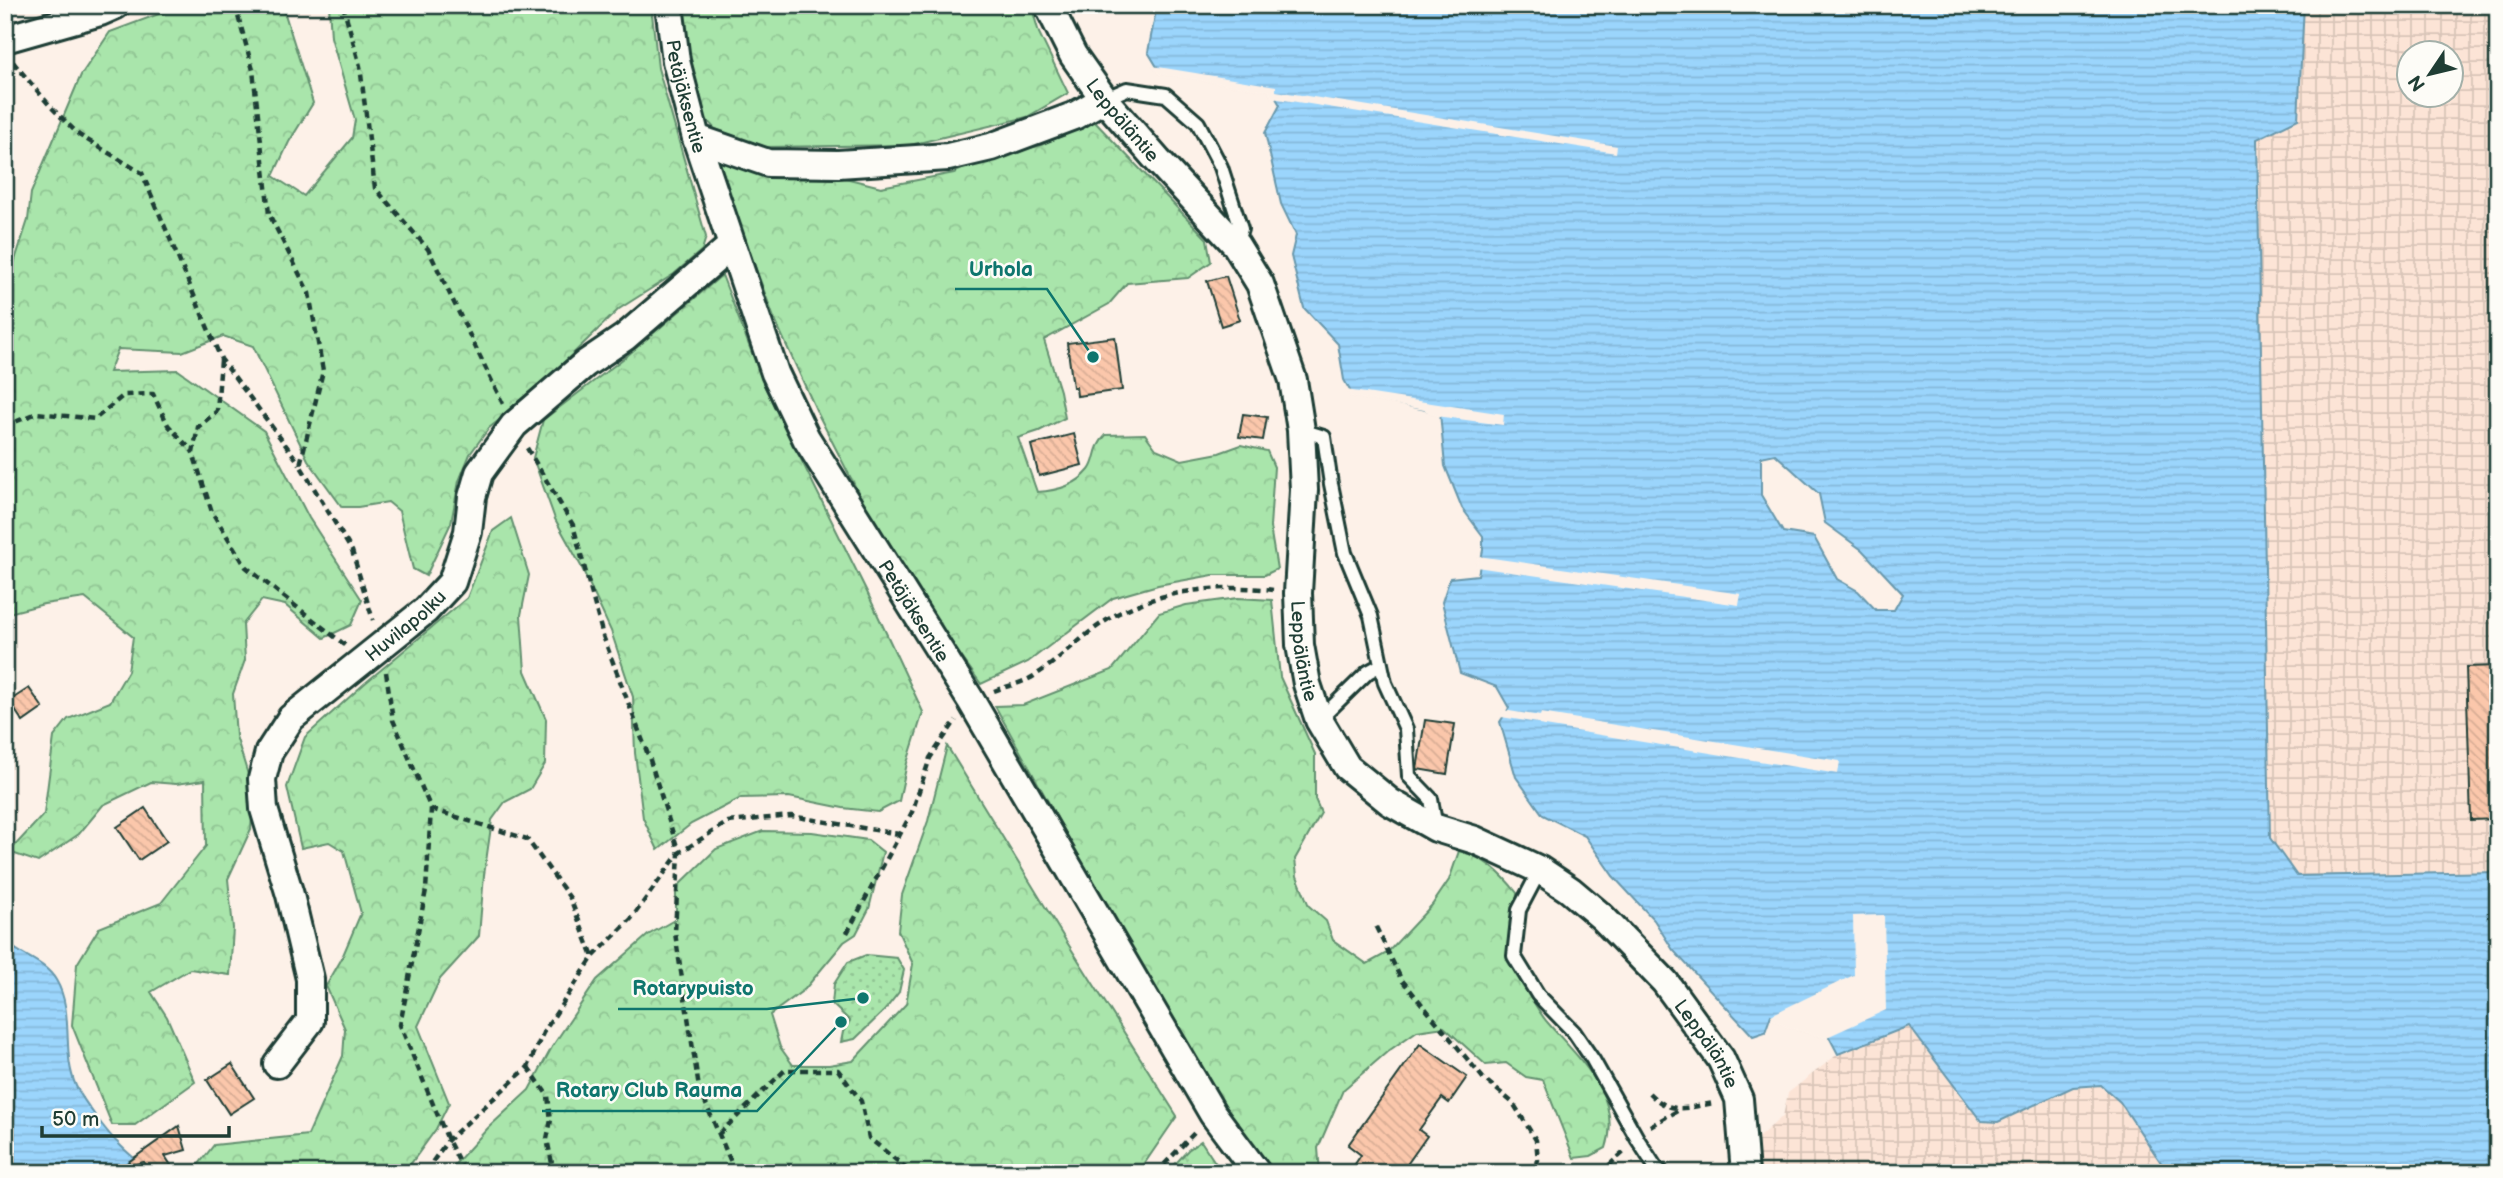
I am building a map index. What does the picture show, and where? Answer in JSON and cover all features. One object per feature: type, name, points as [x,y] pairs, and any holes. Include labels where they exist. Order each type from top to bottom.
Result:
[{"type":"street","points":[[5,38],[100,12],[116,5]]},
{"type":"street","name":"Petäjäksentie","points":[[669,5],[676,61],[696,138],[775,373],[806,438],[970,699],[1213,1114],[1256,1173]]},
{"type":"street","name":"Leppäläntie","points":[[1048,5],[1073,55],[1104,99],[1236,246],[1260,284],[1293,380],[1301,430],[1304,490],[1298,593],[1300,645],[1307,684],[1319,720],[1348,767],[1390,802],[1436,828],[1475,840],[1539,870],[1570,890],[1602,917],[1665,982],[1721,1059],[1739,1098],[1745,1173]]},
{"type":"street","points":[[696,138],[768,163],[838,164],[948,156],[992,147],[1076,115],[1104,99]]},
{"type":"street","name":"Huvilapolku","points":[[277,1064],[310,1021],[310,979],[290,895],[264,809],[262,779],[269,752],[292,718],[426,610],[452,582],[468,532],[472,497],[479,473],[514,425],[585,364],[625,337],[731,246]]},
{"type":"lane","points":[[1104,99],[1127,89],[1166,95],[1198,123],[1221,167],[1241,229],[1236,246]]},
{"type":"lane","points":[[1301,430],[1324,438],[1345,553],[1371,615],[1385,683],[1406,729],[1409,776],[1432,799],[1436,828]]},
{"type":"lane","points":[[1319,720],[1368,672],[1381,665]]},
{"type":"lane","points":[[1539,870],[1519,910],[1514,956],[1538,995],[1574,1032],[1628,1118],[1638,1140],[1656,1168],[1663,1173]]},
{"type":"path","points":[[235,5],[253,70],[269,214],[309,293],[323,371],[300,465]]},
{"type":"path","points":[[343,5],[360,66],[375,188],[428,249],[514,425],[573,525],[603,636],[650,760],[679,853],[675,933],[699,1088],[731,1162],[740,1173]]},
{"type":"path","points":[[5,54],[79,135],[142,173],[221,359],[300,465],[352,551],[373,654],[393,720],[431,809],[426,890],[400,1025],[461,1165],[462,1173]]},
{"type":"path","points":[[193,453],[198,426],[217,411],[221,359]]},
{"type":"path","points":[[5,426],[37,414],[95,419],[124,395],[153,394],[168,425],[193,453],[212,512],[246,567],[373,654]]},
{"type":"path","points":[[847,933],[912,812],[930,758],[970,699],[1033,677],[1109,619],[1147,603],[1199,588],[1250,587],[1298,593]]},
{"type":"path","points":[[431,809],[527,839],[570,898],[593,957]]},
{"type":"path","points":[[429,1173],[433,1161],[448,1140],[528,1067],[543,1033],[593,957],[631,919],[679,853],[728,822],[791,816],[899,834]]},
{"type":"path","points":[[1376,927],[1401,979],[1483,1078],[1513,1103],[1536,1140],[1538,1160],[1535,1173]]},
{"type":"path","points":[[528,1067],[548,1096],[551,1120],[547,1139],[554,1173]]},
{"type":"path","points":[[719,1134],[785,1070],[838,1070],[861,1101],[869,1138],[912,1173]]},
{"type":"path","points":[[1648,1093],[1661,1104],[1679,1110],[1705,1104]]},
{"type":"path","points":[[1156,1173],[1213,1114]]},
{"type":"shaded area","points":[[2304,5],[2498,5],[2498,872],[2297,876],[2270,839],[2257,138],[2298,119]]},
{"type":"shaded area","points":[[1909,1026],[1981,1121],[1998,1122],[2073,1087],[2101,1085],[2120,1102],[2168,1173],[1757,1173],[1754,1141],[1783,1116],[1788,1093],[1838,1054]]},
{"type":"green space","points":[[183,5],[277,5],[285,14],[313,103],[289,142],[273,176],[304,196],[352,138],[355,120],[331,37],[329,5],[651,5],[658,68],[706,237],[702,250],[674,274],[619,309],[524,401],[489,428],[470,454],[459,481],[451,523],[426,576],[413,569],[399,511],[388,502],[342,507],[308,460],[253,346],[223,336],[182,352],[118,349],[109,372],[178,370],[264,431],[309,518],[362,600],[351,625],[324,638],[285,605],[262,600],[243,624],[245,660],[233,694],[236,736],[254,794],[251,829],[228,879],[233,928],[230,975],[190,969],[151,992],[167,1017],[195,1082],[135,1125],[112,1125],[72,1025],[77,964],[99,928],[161,903],[206,846],[205,780],[176,784],[151,782],[103,805],[79,834],[38,862],[9,852],[44,814],[54,737],[68,719],[110,702],[128,671],[133,637],[85,598],[44,604],[5,614],[5,291],[28,220],[31,193],[81,75],[110,32]]},
{"type":"green space","points":[[684,5],[1031,5],[1039,33],[1068,93],[1027,117],[910,145],[764,147],[715,129],[704,117],[688,61]]},
{"type":"green space","points":[[1094,121],[1207,239],[1211,262],[1188,278],[1127,283],[1109,304],[1044,340],[1060,391],[1065,418],[1018,438],[1037,492],[1065,487],[1078,480],[1091,466],[1106,435],[1145,434],[1156,449],[1182,460],[1219,453],[1241,445],[1267,451],[1274,467],[1270,527],[1277,569],[1265,575],[1213,575],[1158,585],[1113,598],[1028,662],[981,684],[938,624],[878,531],[817,412],[774,318],[715,158],[829,174],[881,187],[954,173],[988,156],[1039,146]]},
{"type":"green space","points":[[722,275],[765,387],[867,592],[923,712],[907,763],[899,801],[878,812],[789,797],[741,798],[691,824],[658,850],[643,818],[635,753],[633,697],[611,631],[581,566],[555,519],[533,458],[543,420],[628,355]]},
{"type":"green space","points":[[511,518],[529,575],[521,615],[525,671],[546,719],[545,764],[530,789],[505,802],[492,820],[479,936],[440,979],[418,1026],[449,1103],[436,1129],[410,1165],[408,1173],[192,1173],[214,1145],[308,1135],[343,1056],[345,1029],[326,986],[341,960],[361,913],[344,851],[329,842],[301,848],[287,787],[305,737],[467,598],[493,531]]},
{"type":"green space","points":[[1238,598],[1272,600],[1280,677],[1315,754],[1315,799],[1321,813],[1295,859],[1297,876],[1309,906],[1326,921],[1333,940],[1367,964],[1387,953],[1432,905],[1449,880],[1459,851],[1477,857],[1492,867],[1517,893],[1510,946],[1513,966],[1542,1015],[1584,1065],[1603,1095],[1610,1129],[1606,1148],[1591,1156],[1574,1158],[1543,1080],[1526,1077],[1506,1063],[1486,1065],[1444,1027],[1417,1031],[1387,1052],[1343,1090],[1318,1148],[1320,1173],[1268,1173],[1209,1091],[995,706],[1023,705],[1112,670],[1159,613],[1186,605]]},
{"type":"green space","points":[[947,746],[1177,1116],[1138,1173],[447,1173],[488,1128],[529,1090],[552,1047],[597,980],[648,935],[676,919],[676,888],[716,849],[763,831],[812,832],[868,840],[883,852],[869,909],[856,934],[844,942],[805,989],[770,1015],[780,1047],[793,1065],[829,1065],[853,1061],[906,1004],[913,964],[898,931],[902,895],[928,821]]},
{"type":"green space","points":[[866,955],[897,958],[904,970],[899,992],[855,1039],[841,1042],[843,1032],[850,1021],[832,1004],[834,984],[848,962]]},
{"type":"green space","points":[[1201,1141],[1222,1173],[1167,1173],[1188,1150]]},
{"type":"water","points":[[1157,5],[2304,5],[2298,119],[2257,139],[2270,838],[2297,876],[2498,872],[2498,1173],[2168,1173],[2120,1102],[2101,1085],[2073,1087],[1998,1122],[1981,1121],[1909,1026],[1838,1054],[1827,1033],[1771,1015],[1765,1032],[1753,1036],[1673,950],[1654,920],[1613,876],[1585,836],[1543,815],[1516,777],[1500,722],[1509,708],[1497,687],[1460,673],[1442,602],[1450,578],[1478,575],[1483,536],[1462,508],[1445,466],[1440,413],[1352,394],[1344,380],[1338,344],[1304,308],[1291,256],[1296,235],[1281,204],[1265,133],[1280,105],[1270,88],[1159,70],[1148,52]],"holes":[[[1775,454],[1819,494],[1825,523],[1862,550],[1903,594],[1894,610],[1876,610],[1858,591],[1837,579],[1814,537],[1783,532],[1761,495],[1761,457]]]},
{"type":"water","points":[[5,941],[39,963],[56,980],[65,1005],[69,1060],[76,1086],[108,1132],[150,1173],[5,1173]]},
{"type":"pier","points":[[1152,66],[1276,86],[1276,91],[1617,146],[1616,153],[1272,98],[1268,91],[1159,74]]},
{"type":"pier","points":[[1346,390],[1504,414],[1503,425],[1436,416],[1424,410],[1351,397]]},
{"type":"pier","points":[[1478,556],[1741,594],[1739,605],[1476,567]]},
{"type":"pier","points":[[1503,710],[1540,716],[1541,713],[1840,761],[1838,774],[1539,725],[1501,717]]},
{"type":"pier","points":[[1884,915],[1886,1010],[1825,1038],[1789,1028],[1773,1020],[1771,1015],[1854,975],[1853,916]]},
{"type":"building","points":[[1226,276],[1240,320],[1221,326],[1207,281]]},
{"type":"building","points":[[1115,337],[1122,390],[1077,396],[1076,387],[1073,387],[1067,343]]},
{"type":"building","points":[[1243,414],[1267,417],[1263,440],[1239,437]]},
{"type":"building","points":[[1074,434],[1082,465],[1039,476],[1031,445]]},
{"type":"building","points":[[2498,666],[2498,819],[2471,820],[2466,667]]},
{"type":"building","points":[[29,688],[43,708],[23,722],[9,701]]},
{"type":"building","points":[[1425,720],[1455,724],[1447,774],[1417,769]]},
{"type":"building","points":[[145,808],[167,841],[139,860],[117,827]]},
{"type":"building","points":[[1420,1044],[1467,1077],[1449,1103],[1442,1098],[1419,1130],[1427,1136],[1401,1173],[1349,1173],[1361,1155],[1348,1145]]},
{"type":"building","points":[[232,1064],[254,1098],[229,1114],[207,1080]]},
{"type":"building","points":[[179,1126],[186,1150],[165,1156],[176,1173],[151,1173],[144,1162],[128,1166],[127,1163]]},
{"type":"place","name":"Urhola","points":[[1093,357]]},
{"type":"place","name":"Rotarypuisto","points":[[863,998]]},
{"type":"place","name":"Rotary Club Rauma","points":[[841,1022]]}]
